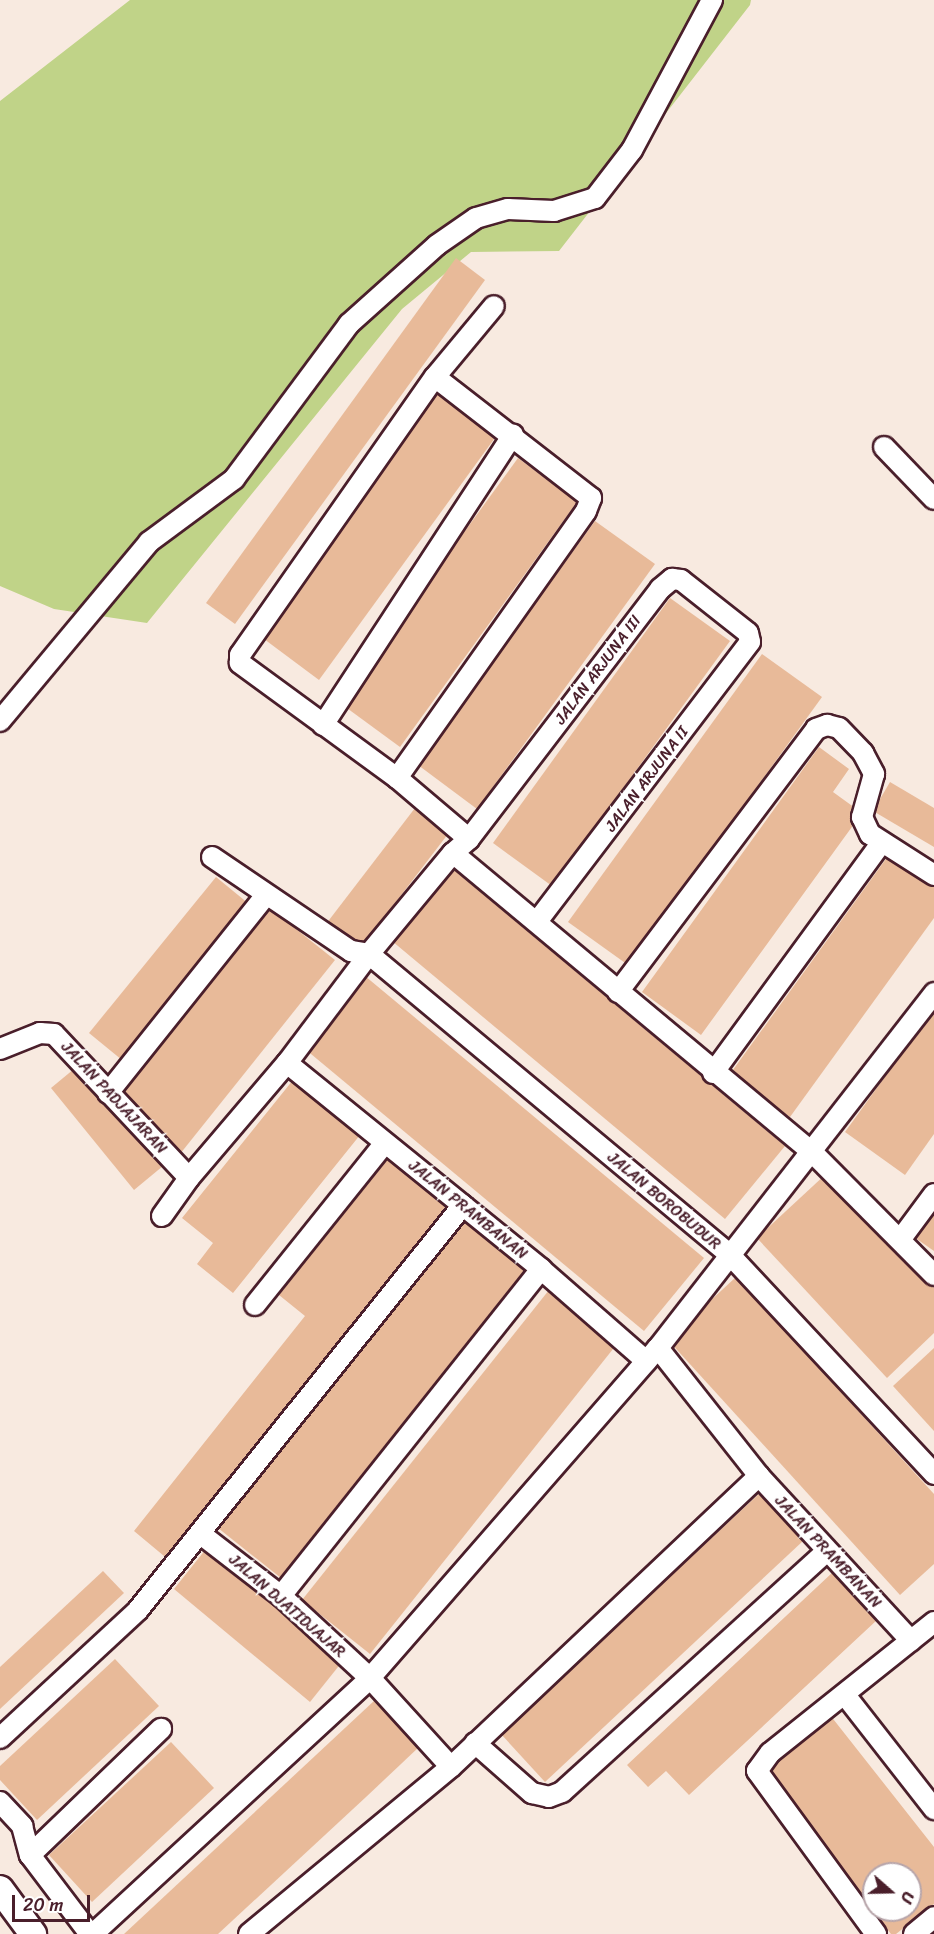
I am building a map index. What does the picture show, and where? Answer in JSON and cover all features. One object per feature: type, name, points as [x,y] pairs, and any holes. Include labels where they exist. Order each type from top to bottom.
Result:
[{"type":"street","points":[[0,721],[149,542],[234,479],[349,324],[437,245],[476,218],[508,209],[554,211],[595,198],[632,150],[712,0]]},
{"type":"street","points":[[162,1216],[189,1178],[287,1063],[369,954],[453,853],[469,839],[397,778],[240,663],[240,655],[435,377],[494,306]]},
{"type":"street","points":[[397,778],[586,511],[591,498],[513,435],[435,377]]},
{"type":"street","points":[[323,726],[513,435]]},
{"type":"street","points":[[884,447],[934,499]]},
{"type":"street","name":"JALAN ARJUNA III","points":[[469,839],[660,589],[672,579],[681,580],[748,633]]},
{"type":"street","name":"JALAN ARJUNA II","points":[[537,922],[744,653],[750,642],[748,633]]},
{"type":"street","points":[[618,992],[816,729],[827,725],[839,728],[863,753],[874,774],[862,817],[870,834],[934,875]]},
{"type":"street","points":[[713,1073],[882,842]]},
{"type":"street","points":[[453,853],[713,1073],[813,1153],[934,1275]]},
{"type":"street","points":[[212,857],[265,896],[351,951],[369,954]]},
{"type":"street","points":[[108,1092],[265,896]]},
{"type":"street","name":"JALAN BOROBUDUR","points":[[369,954],[731,1257],[934,1474]]},
{"type":"street","points":[[0,1802],[22,1826],[30,1855],[92,1934],[370,1678],[652,1354],[813,1153],[934,993]]},
{"type":"street","name":"JALAN PADJAJARAN","points":[[0,1048],[40,1033],[54,1034],[189,1178]]},
{"type":"street","name":"JALAN PRAMBANAN","points":[[287,1063],[384,1144],[652,1354],[759,1476],[911,1641]]},
{"type":"street","points":[[255,1305],[384,1144]]},
{"type":"street","points":[[900,1240],[934,1194]]},
{"type":"street","points":[[0,1738],[138,1610],[202,1535],[463,1205]]},
{"type":"street","points":[[281,1596],[541,1269]]},
{"type":"street","points":[[249,1934],[451,1767],[759,1476]]},
{"type":"street","name":"JALAN DJATIDJAJAR","points":[[202,1535],[281,1596],[370,1678],[451,1767]]},
{"type":"street","points":[[476,1743],[532,1793],[549,1797],[562,1792],[827,1551]]},
{"type":"street","points":[[876,1934],[757,1771],[770,1753],[934,1622]]},
{"type":"street","points":[[845,1695],[934,1809]]},
{"type":"street","points":[[30,1855],[161,1729]]},
{"type":"street","points":[[0,1890],[33,1934]]},
{"type":"street","points":[[914,1934],[934,1917]]},
{"type":"green space","points":[[130,0],[751,0],[750,5],[559,251],[471,252],[402,309],[147,623],[54,609],[0,586],[0,101]]},
{"type":"building","points":[[456,258],[485,280],[235,624],[206,603]]},
{"type":"building","points":[[438,392],[497,435],[319,680],[260,636]]},
{"type":"building","points":[[518,458],[577,502],[400,747],[340,703]]},
{"type":"building","points":[[595,521],[655,564],[477,809],[418,765]]},
{"type":"building","points":[[670,598],[730,641],[552,886],[493,843]]},
{"type":"building","points":[[762,654],[822,697],[628,965],[568,922]]},
{"type":"building","points":[[819,747],[849,769],[833,792],[862,813],[701,1035],[642,992]]},
{"type":"building","points":[[890,782],[934,808],[934,847],[873,811]]},
{"type":"building","points":[[415,808],[448,834],[359,950],[326,924]]},
{"type":"building","points":[[891,852],[934,883],[934,918],[790,1117],[730,1074]]},
{"type":"building","points":[[446,863],[785,1146],[725,1219],[386,936]]},
{"type":"building","points":[[216,877],[249,904],[122,1060],[89,1033]]},
{"type":"building","points":[[267,906],[335,960],[180,1154],[114,1097]]},
{"type":"building","points":[[365,976],[704,1258],[644,1331],[305,1049]]},
{"type":"building","points":[[934,1009],[934,1134],[905,1175],[845,1132]]},
{"type":"building","points":[[80,1064],[163,1166],[134,1190],[51,1088]]},
{"type":"building","points":[[293,1080],[360,1135],[233,1293],[197,1264],[213,1243],[182,1218]]},
{"type":"building","points":[[384,1153],[451,1207],[170,1561],[134,1531],[305,1316],[274,1291]]},
{"type":"building","points":[[827,1173],[934,1288],[934,1333],[887,1378],[757,1238]]},
{"type":"building","points":[[934,1210],[934,1251],[914,1237]]},
{"type":"building","points":[[460,1214],[527,1269],[281,1578],[213,1524]]},
{"type":"building","points":[[736,1277],[934,1494],[934,1564],[900,1595],[668,1340]]},
{"type":"building","points":[[549,1290],[617,1344],[370,1654],[302,1600]]},
{"type":"building","points":[[934,1348],[934,1431],[893,1386]]},
{"type":"building","points":[[760,1493],[803,1541],[545,1782],[501,1734]]},
{"type":"building","points":[[206,1549],[342,1662],[310,1702],[174,1589]]},
{"type":"building","points":[[103,1571],[124,1593],[0,1709],[0,1667]]},
{"type":"building","points":[[833,1572],[877,1620],[689,1795],[666,1771],[648,1787],[627,1765]]},
{"type":"building","points":[[115,1659],[159,1706],[37,1820],[0,1780],[0,1766]]},
{"type":"building","points":[[375,1700],[419,1747],[366,1797],[218,1934],[124,1934]]},
{"type":"building","points":[[830,1715],[934,1847],[934,1904],[922,1913],[922,1862],[862,1862],[862,1897],[762,1769]]},
{"type":"building","points":[[171,1742],[214,1788],[92,1902],[49,1855]]},
{"type":"building","points":[[882,1922],[911,1922],[896,1934],[891,1934]]}]
